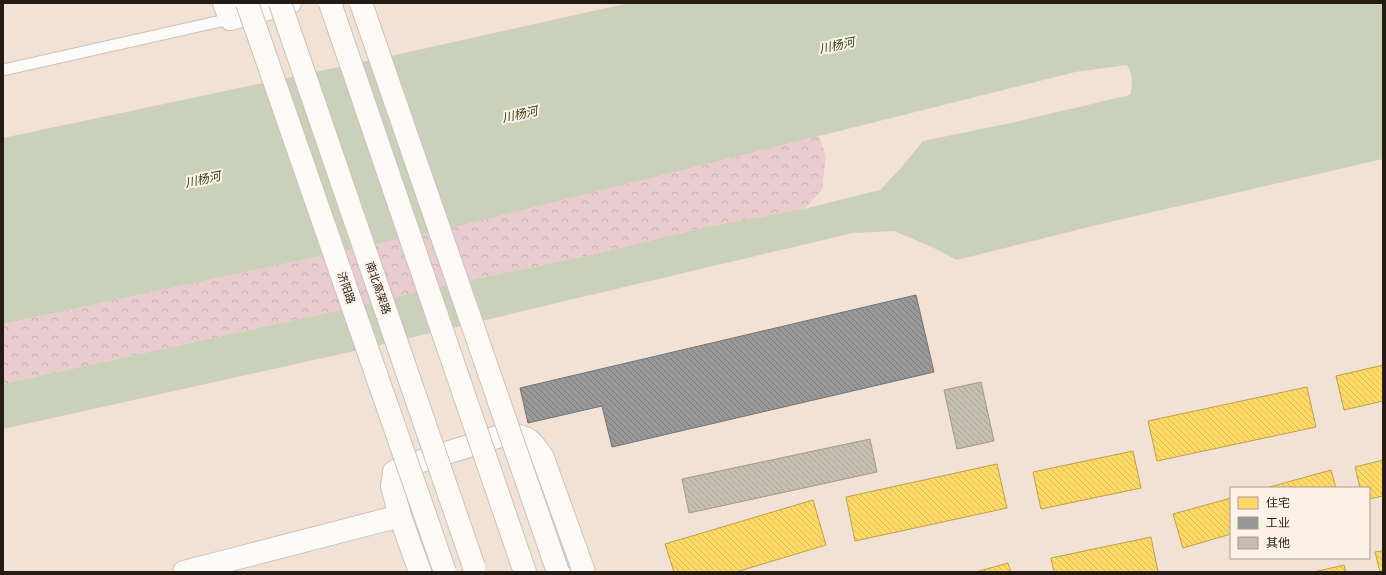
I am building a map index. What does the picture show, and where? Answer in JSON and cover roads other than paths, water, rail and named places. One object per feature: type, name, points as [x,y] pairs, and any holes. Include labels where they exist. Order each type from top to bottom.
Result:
[{"type":"main road","name":"济阳路","points":[[247,3],[445,572]]},
{"type":"main road","name":"南北高架路","points":[[280,3],[476,572]]},
{"type":"main road","points":[[227,11],[290,3]]},
{"type":"main road","points":[[330,3],[525,572]]},
{"type":"main road","points":[[361,3],[558,572]]},
{"type":"main road","points":[[420,572],[400,516],[392,486],[394,472],[405,466],[507,434],[522,435],[534,444],[543,458],[584,572]]},
{"type":"main road","points":[[184,572],[400,516]]},
{"type":"lane","points":[[3,70],[227,11]]},
{"type":"water","name":"川杨河","points":[[629,3],[1383,3],[1383,159],[1101,224],[957,260],[932,247],[894,231],[853,233],[350,352],[3,429],[3,384],[466,281],[595,254],[706,227],[804,209],[880,190],[901,168],[923,141],[1011,123],[1130,95],[1131,91],[1131,76],[1127,65],[1075,72],[451,228],[3,324],[3,138],[391,56]]}]
